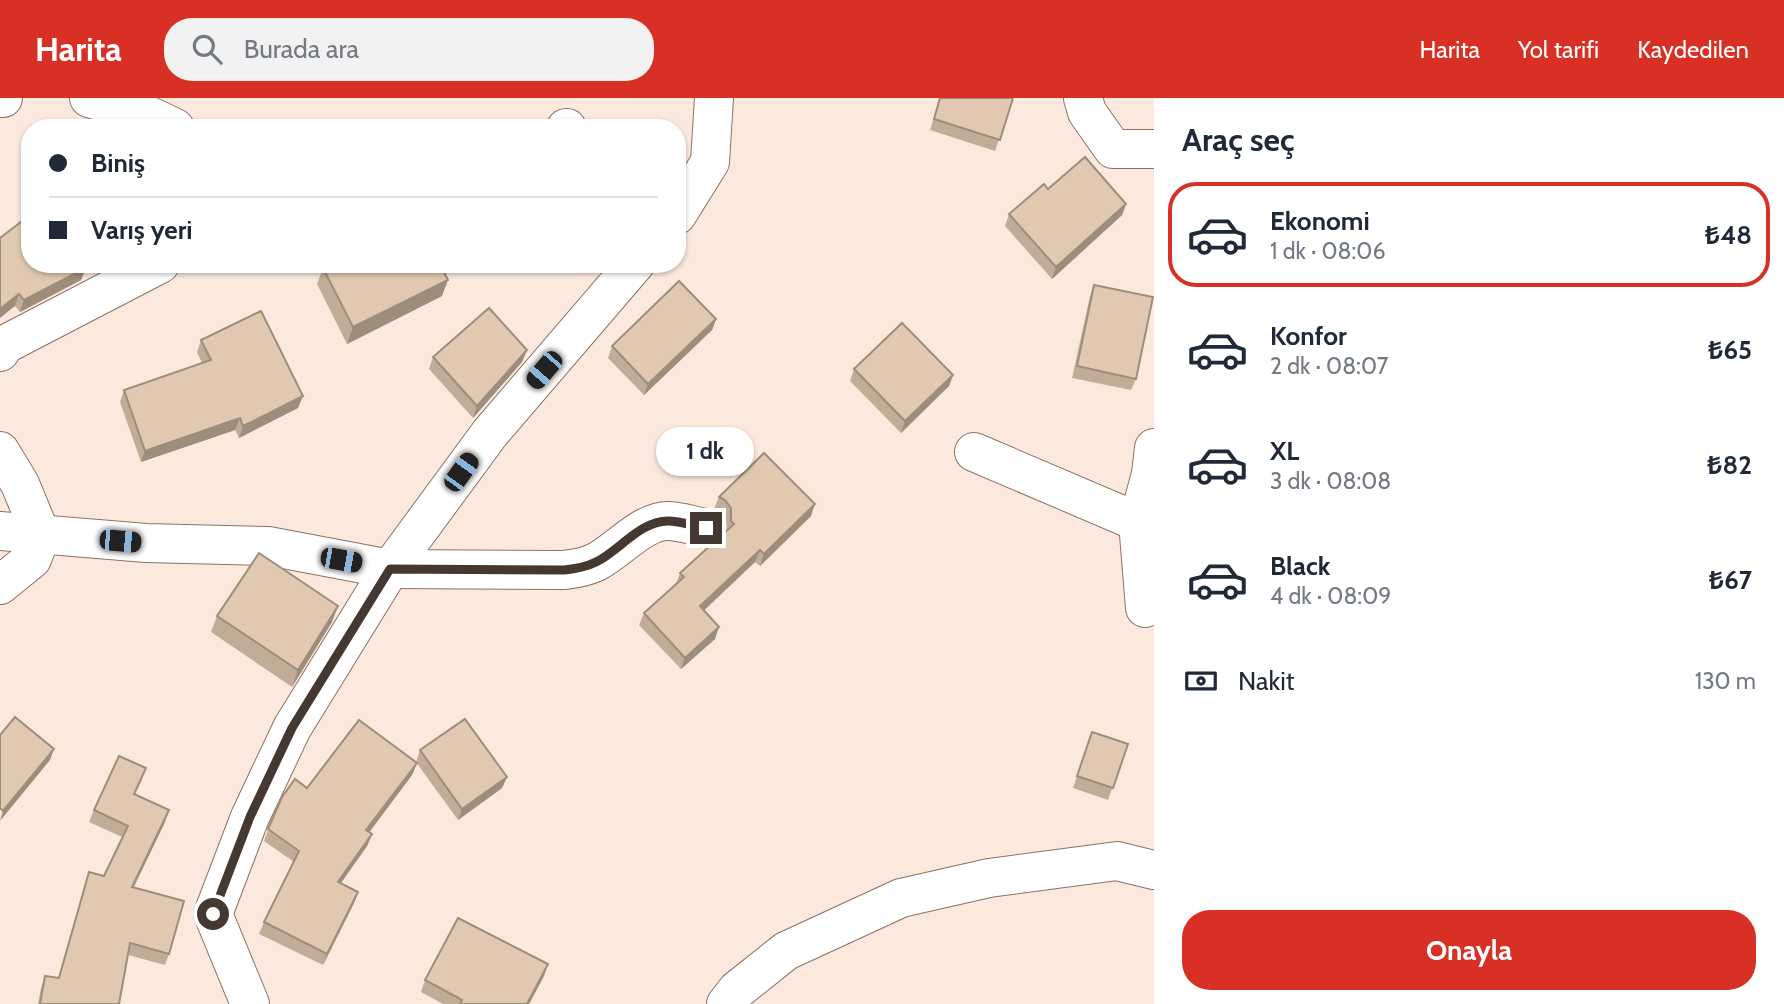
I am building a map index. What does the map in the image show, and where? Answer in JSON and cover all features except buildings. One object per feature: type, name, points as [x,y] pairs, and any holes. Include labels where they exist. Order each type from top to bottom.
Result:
[{"type":"street","points":[[89,98],[156,119]]},
{"type":"street","points":[[686,183],[714,98]]},
{"type":"street","points":[[1083,98],[1087,112],[1113,149],[1154,149]]},
{"type":"street","points":[[0,352],[4,345],[143,273]]},
{"type":"street","points":[[250,1004],[213,914],[250,817],[292,728],[390,569],[490,433],[627,273]]},
{"type":"street","points":[[1145,608],[1138,522],[1151,474],[1154,448]]},
{"type":"street","points":[[0,451],[20,484],[41,535],[32,559],[0,585]]},
{"type":"street","points":[[974,452],[1138,522]]},
{"type":"street","points":[[0,531],[146,543],[268,546],[390,569],[564,570],[577,569],[596,562],[657,523],[678,523],[706,528]]},
{"type":"street","points":[[726,1004],[737,990],[786,951],[901,898],[989,878],[1117,861],[1154,870]]},
{"type":"route","points":[[213,914],[250,817],[292,728],[390,569],[577,569],[596,562],[657,523],[668,521],[706,528]]}]
